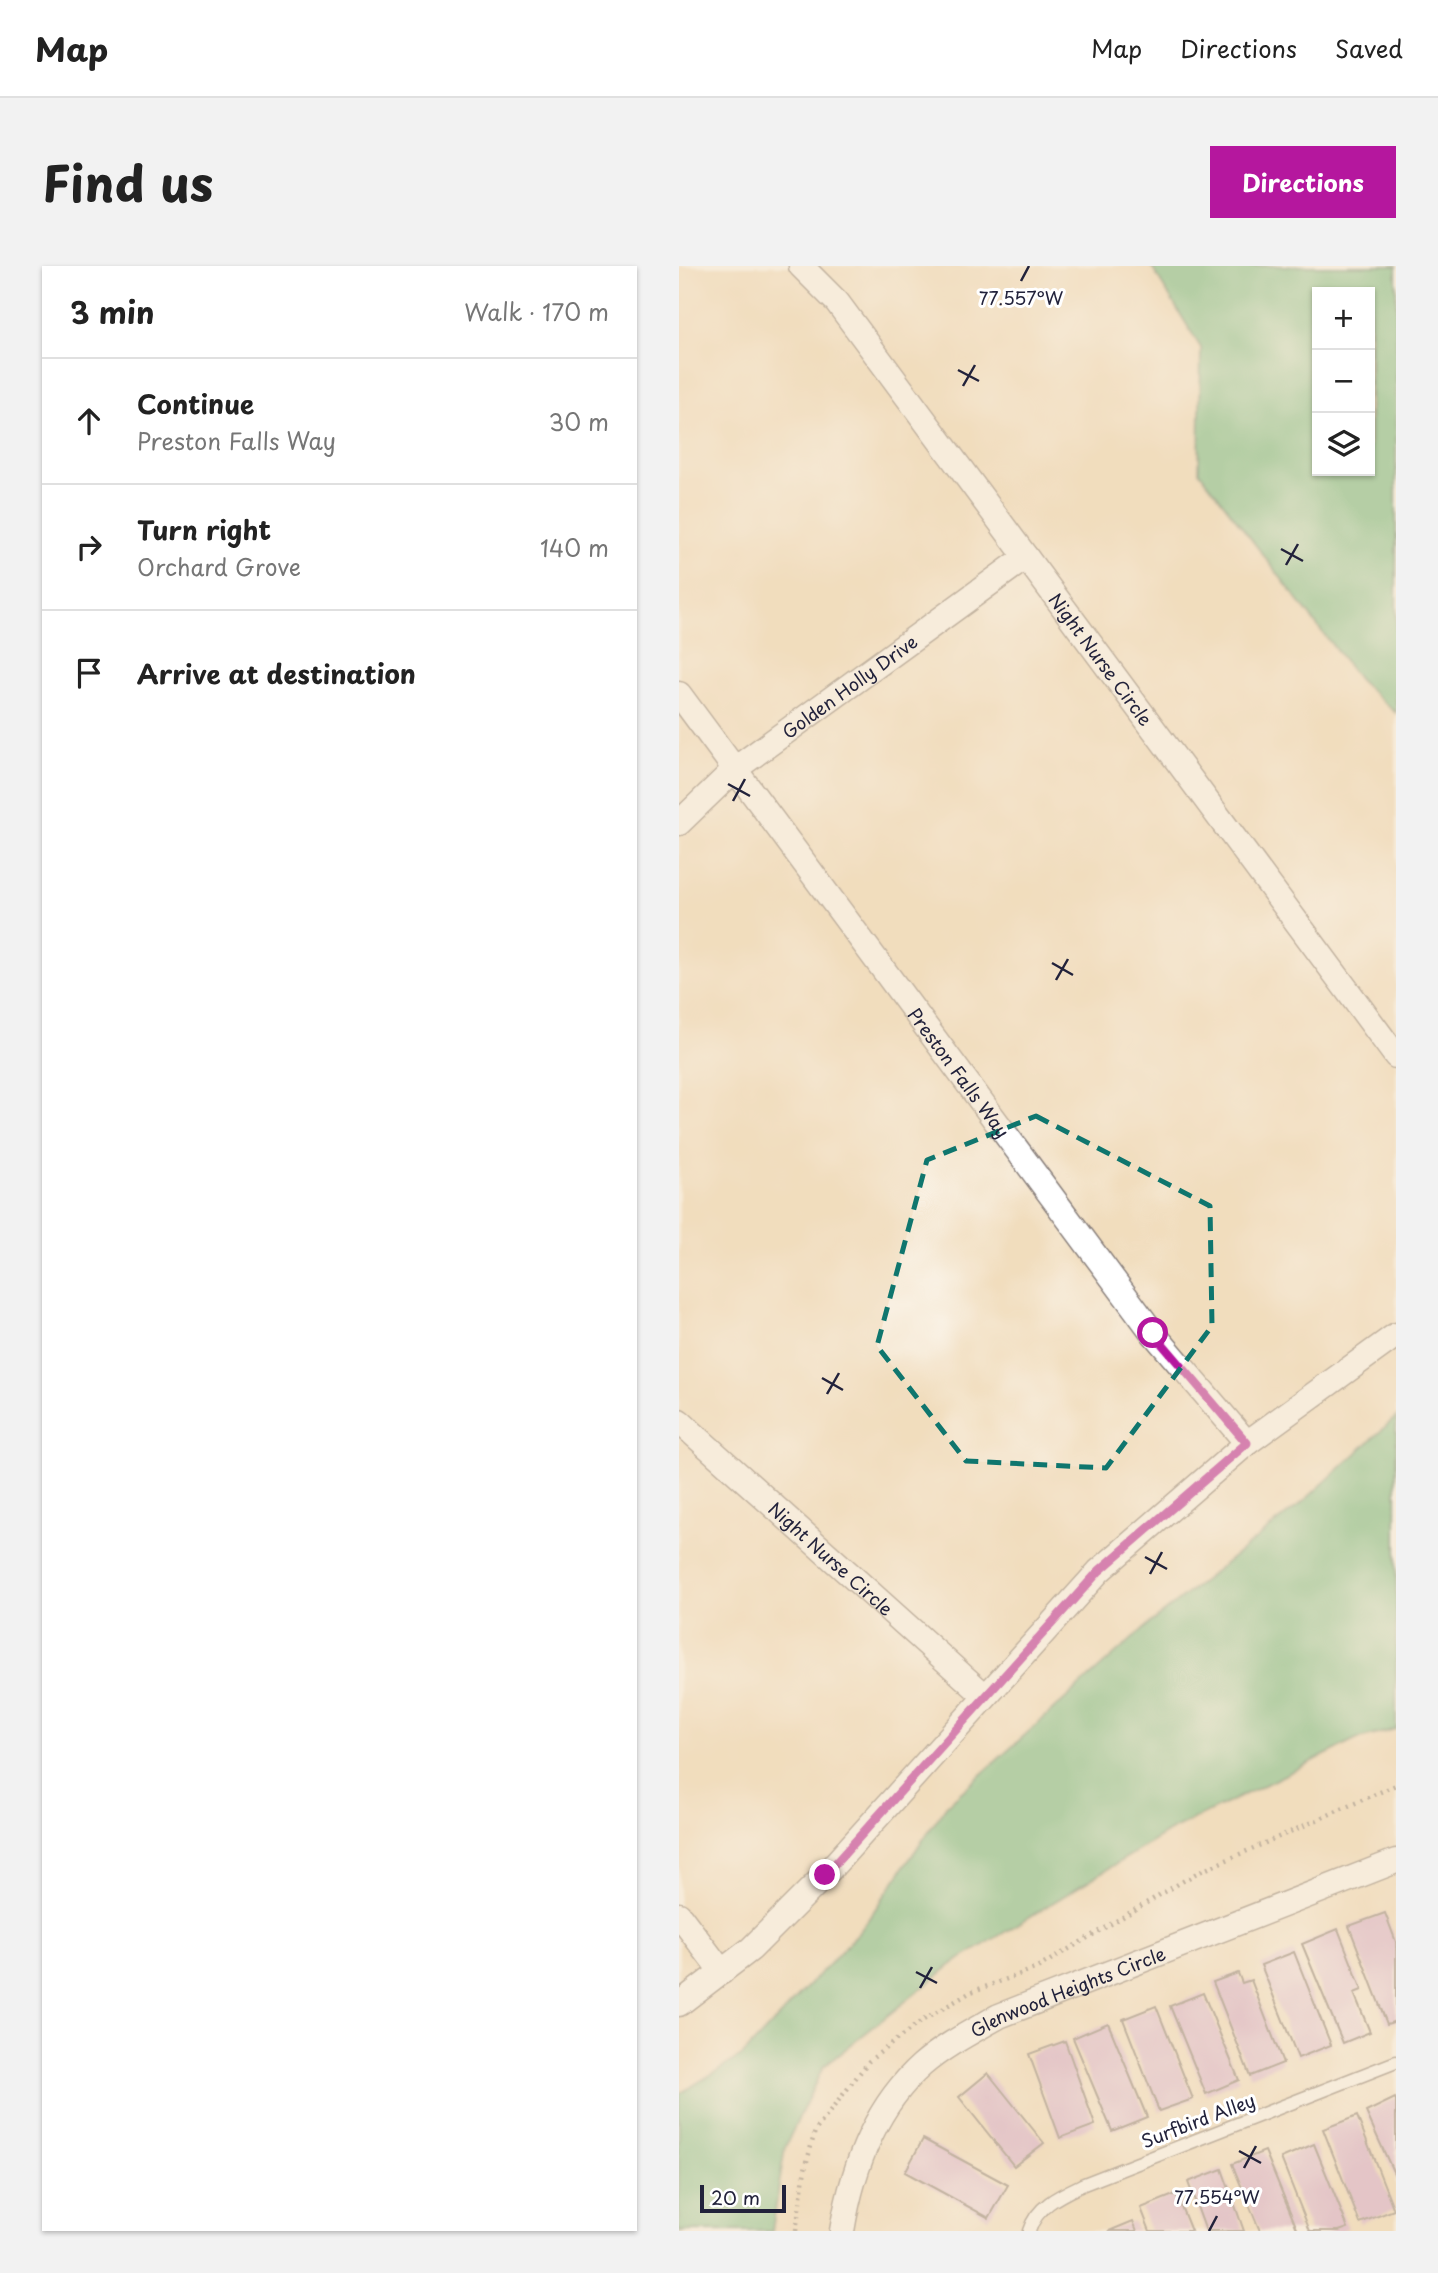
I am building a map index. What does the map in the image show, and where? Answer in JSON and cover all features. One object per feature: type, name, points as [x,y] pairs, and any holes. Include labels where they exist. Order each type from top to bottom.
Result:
[{"type":"street","name":"Night Nurse Circle","points":[[801,266],[837,302],[1396,1056]]},
{"type":"street","name":"Golden Holly Drive","points":[[679,823],[735,769],[1025,556]]},
{"type":"street","name":"Preston Falls Way","points":[[679,694],[1153,1333],[1247,1443]]},
{"type":"street","points":[[679,2004],[722,1972],[825,1875],[1099,1571],[1247,1443],[1396,1335]]},
{"type":"street","name":"Night Nurse Circle","points":[[679,1421],[985,1696]]},
{"type":"street","name":"Glenwood Heights Circle","points":[[842,2231],[859,2165],[873,2129],[891,2097],[923,2064],[956,2040],[999,2016],[1396,1861]]},
{"type":"street","points":[[679,1915],[722,1972]]},
{"type":"lane","name":"Surfbird Alley","points":[[1029,2231],[1033,2219],[1053,2199],[1084,2184],[1396,2062]]},
{"type":"highlighted area","points":[[1036,1116],[1210,1206],[1212,1326],[1106,1468],[966,1461],[877,1346],[927,1160]]},
{"type":"green space","points":[[1151,266],[1396,266],[1396,713],[1359,680],[1199,471],[1201,348]]},
{"type":"green space","points":[[1396,1417],[1396,1729],[1356,1740],[1170,1831],[951,1965],[823,2067],[785,2147],[772,2231],[679,2231],[679,2094],[743,2055],[860,1931],[947,1805],[1150,1623],[1304,1501]]},
{"type":"building","points":[[1385,1913],[1396,1942],[1396,2021],[1387,2024],[1349,1926]]},
{"type":"building","points":[[1338,1929],[1362,1990],[1354,1993],[1370,2032],[1343,2043],[1302,1944]]},
{"type":"building","points":[[1294,1952],[1331,2045],[1298,2058],[1261,1965]]},
{"type":"building","points":[[1238,1973],[1242,1983],[1251,1980],[1283,2063],[1250,2076],[1213,1982]]},
{"type":"building","points":[[1203,1993],[1239,2080],[1206,2094],[1170,2006]]},
{"type":"building","points":[[1156,2006],[1193,2099],[1159,2111],[1123,2019]]},
{"type":"building","points":[[1108,2023],[1147,2117],[1112,2131],[1073,2038]]},
{"type":"building","points":[[1065,2041],[1095,2125],[1060,2138],[1029,2054]]},
{"type":"building","points":[[988,2073],[1044,2143],[1014,2166],[959,2097]]},
{"type":"building","points":[[1395,2098],[1396,2100],[1396,2178],[1366,2112]]},
{"type":"building","points":[[1357,2116],[1394,2210],[1360,2223],[1323,2129]]},
{"type":"building","points":[[923,2139],[1008,2185],[989,2218],[905,2172]]},
{"type":"building","points":[[1314,2144],[1348,2228],[1339,2231],[1310,2231],[1281,2158]]},
{"type":"building","points":[[1265,2151],[1298,2231],[1260,2231],[1232,2164]]},
{"type":"building","points":[[1222,2169],[1244,2231],[1206,2231],[1188,2182]]},
{"type":"building","points":[[1176,2194],[1191,2231],[1150,2231],[1141,2208]]},
{"type":"building","points":[[1133,2221],[1137,2231],[1109,2231]]},
{"type":"route","points":[[825,1875],[1099,1571],[1247,1443],[1153,1333]]}]
